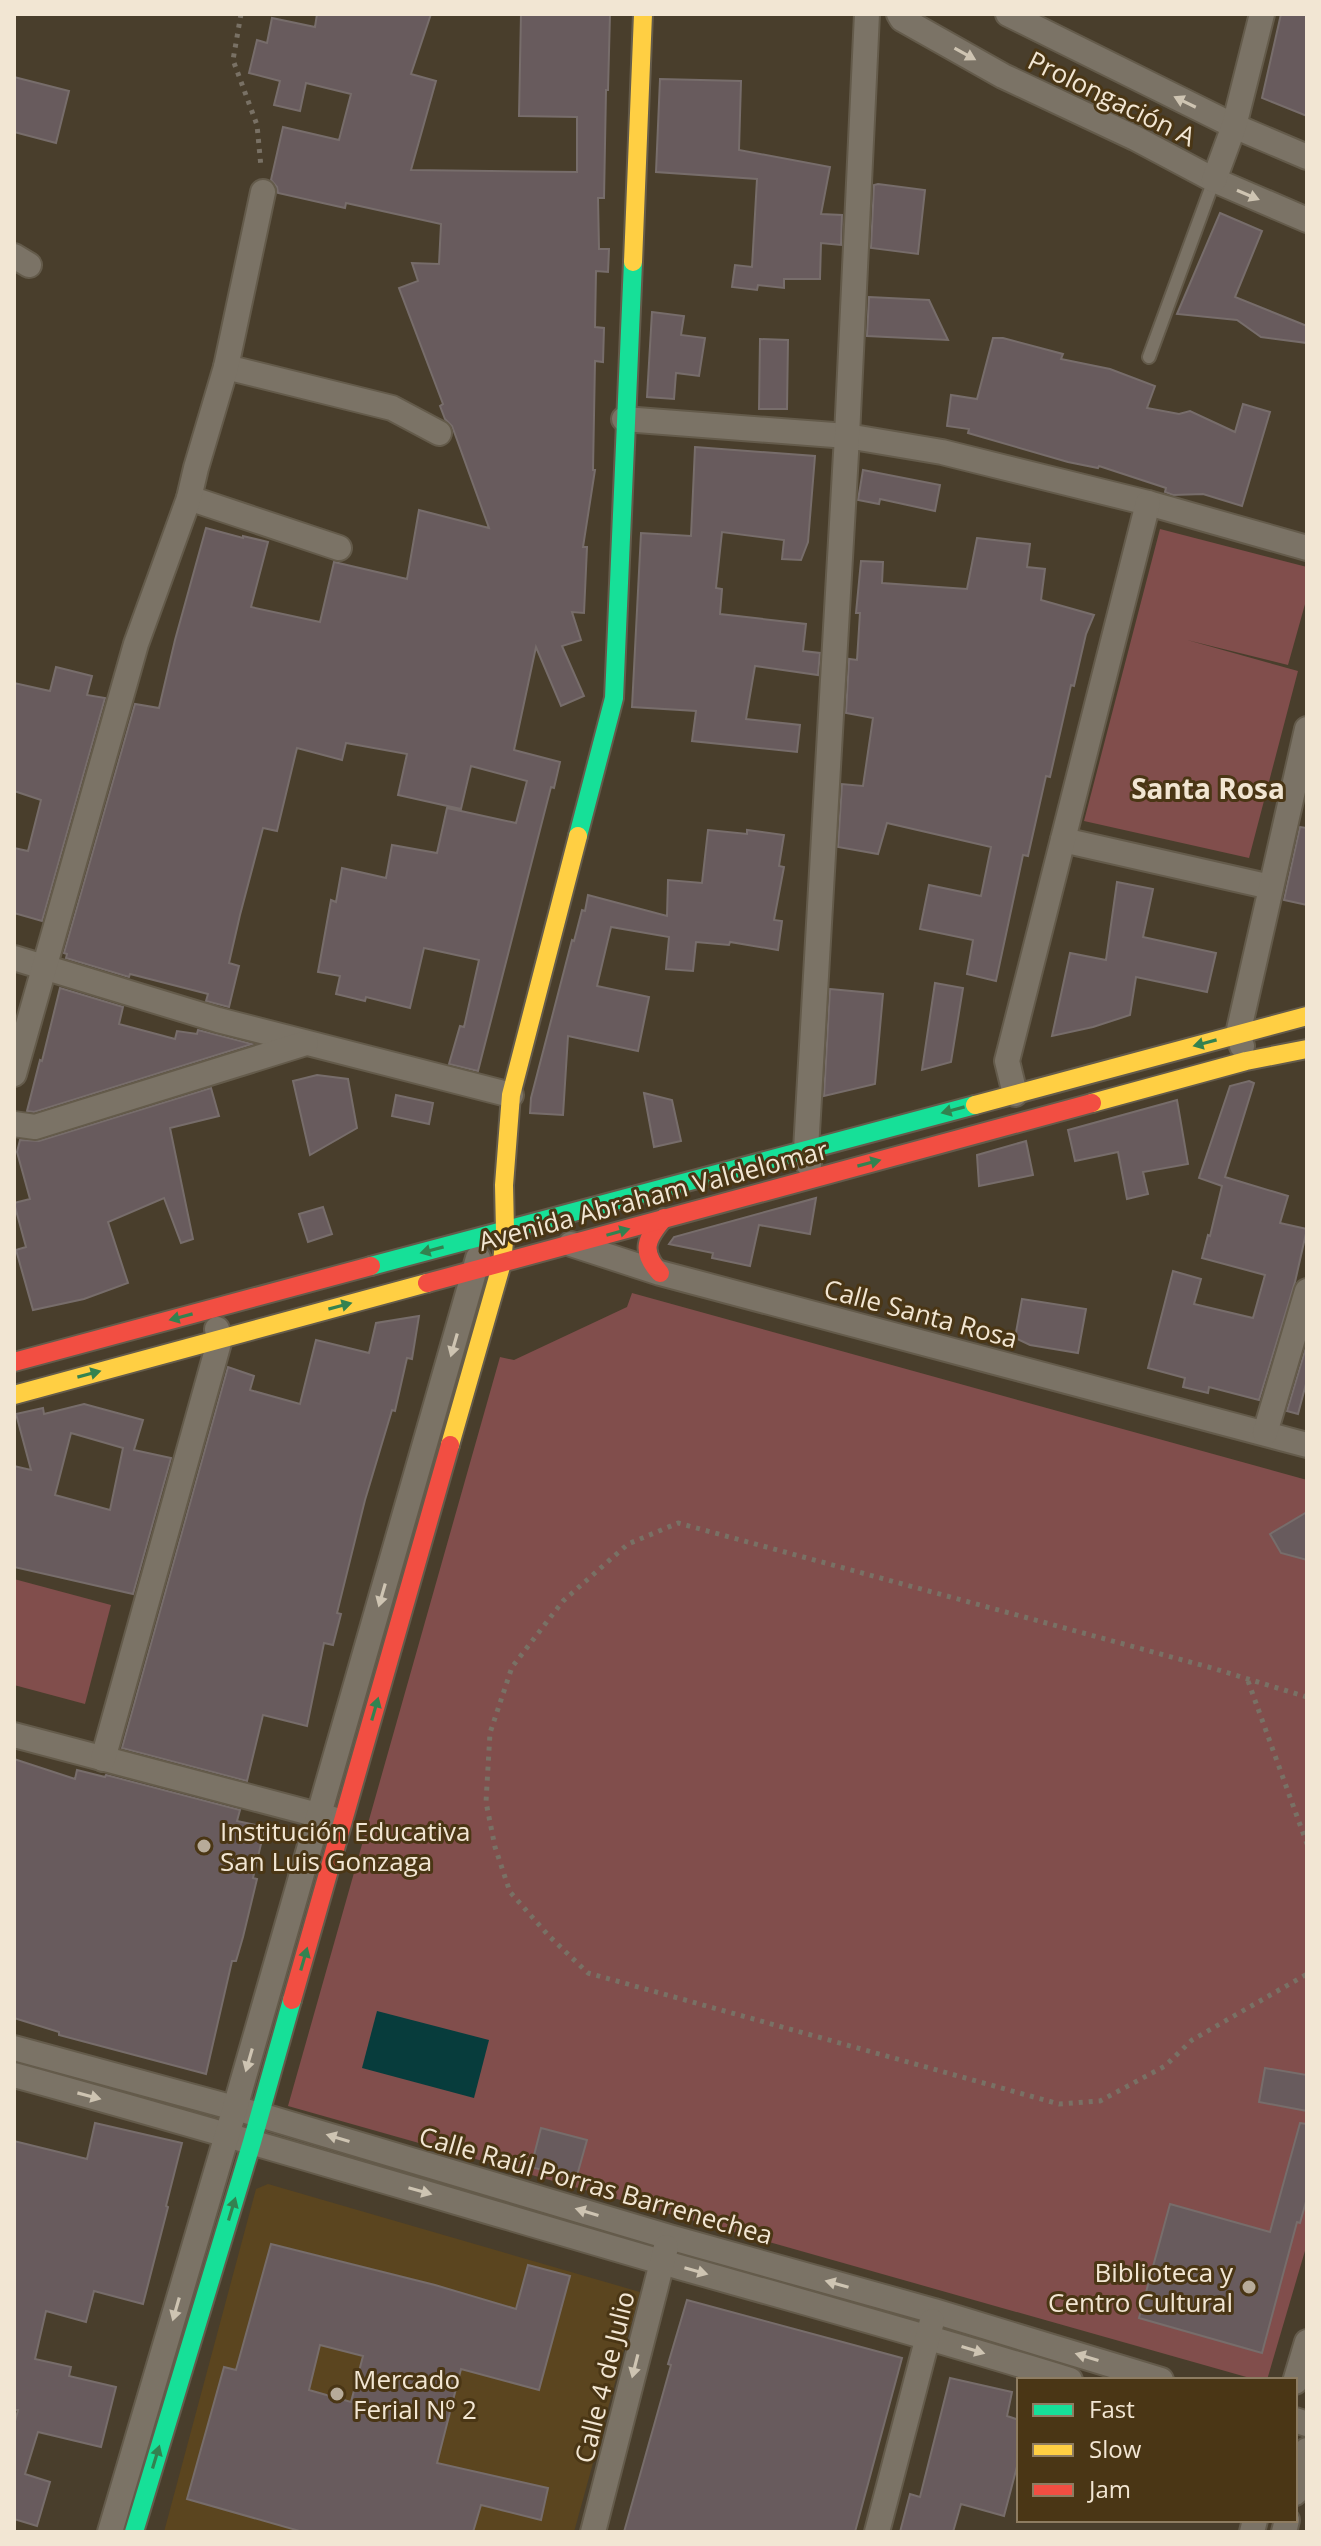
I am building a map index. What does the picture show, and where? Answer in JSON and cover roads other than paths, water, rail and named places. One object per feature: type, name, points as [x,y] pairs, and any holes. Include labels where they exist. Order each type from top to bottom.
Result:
[{"type":"street","points":[[134,2532],[260,2115],[502,1263],[511,1095],[614,698],[643,14]]},
{"type":"street","points":[[811,1179],[806,1150],[847,436],[867,14]]},
{"type":"street","name":"Prolongación A","points":[[899,14],[902,19],[1003,76],[1135,138],[1214,180],[1307,220]]},
{"type":"street","points":[[1214,180],[1234,126],[1262,14]]},
{"type":"street","name":"Prolongación A","points":[[1018,16],[1234,126],[1307,157]]},
{"type":"street","points":[[14,1074],[136,644],[189,498],[226,367],[263,192]]},
{"type":"street","points":[[226,367],[392,408],[439,433]]},
{"type":"street","points":[[624,419],[847,436],[942,452],[1148,503],[1307,548]]},
{"type":"street","points":[[189,498],[339,548]]},
{"type":"street","points":[[1015,1094],[1007,1061],[1148,503]]},
{"type":"street","points":[[1246,1061],[1238,1034],[1307,729]]},
{"type":"street","points":[[1063,840],[1271,887]]},
{"type":"street","points":[[14,958],[218,1020],[511,1095]]},
{"type":"street","name":"Avenida Abraham Valdelomar","points":[[14,1362],[1307,1016]]},
{"type":"street","points":[[14,1124],[35,1127],[308,1043]]},
{"type":"street","name":"Avenida Abraham Valdelomar","points":[[14,1395],[1246,1061],[1307,1049]]},
{"type":"street","points":[[660,1273],[649,1260],[646,1249],[649,1238],[664,1218]]},
{"type":"street","points":[[110,2532],[475,1270],[504,1232]]},
{"type":"street","name":"Calle Santa Rosa","points":[[504,1232],[574,1245],[660,1273],[1307,1445]]},
{"type":"street","points":[[1265,1433],[1307,1291]]},
{"type":"street","points":[[103,1759],[220,1339],[211,1309]]},
{"type":"street","points":[[14,1735],[343,1822]]},
{"type":"street","name":"Calle Raúl Porras Barrenechea","points":[[14,2048],[260,2115],[1154,2378]]},
{"type":"street","name":"Calle Raúl Porras Barrenechea","points":[[14,2075],[927,2336],[1064,2378]]},
{"type":"street","name":"Calle 4 de Julio","points":[[593,2532],[669,2237]]},
{"type":"street","points":[[877,2532],[934,2311]]},
{"type":"street","points":[[1296,2378],[1307,2342]]},
{"type":"street","points":[[1297,2486],[1307,2451]]},
{"type":"lane","points":[[1149,357],[1214,180]]},
{"type":"water","points":[[377,2011],[489,2040],[474,2098],[362,2068]]},
{"type":"place","name":"Institución Educativa San Luis Gonzaga","points":[[204,1846]]},
{"type":"place","name":"Biblioteca y Centro Cultural","points":[[1249,2287]]},
{"type":"place","name":"Mercado Ferial Nº 2","points":[[337,2394]]},
{"type":"district","name":"Santa Rosa","points":[[1208,788]]}]
